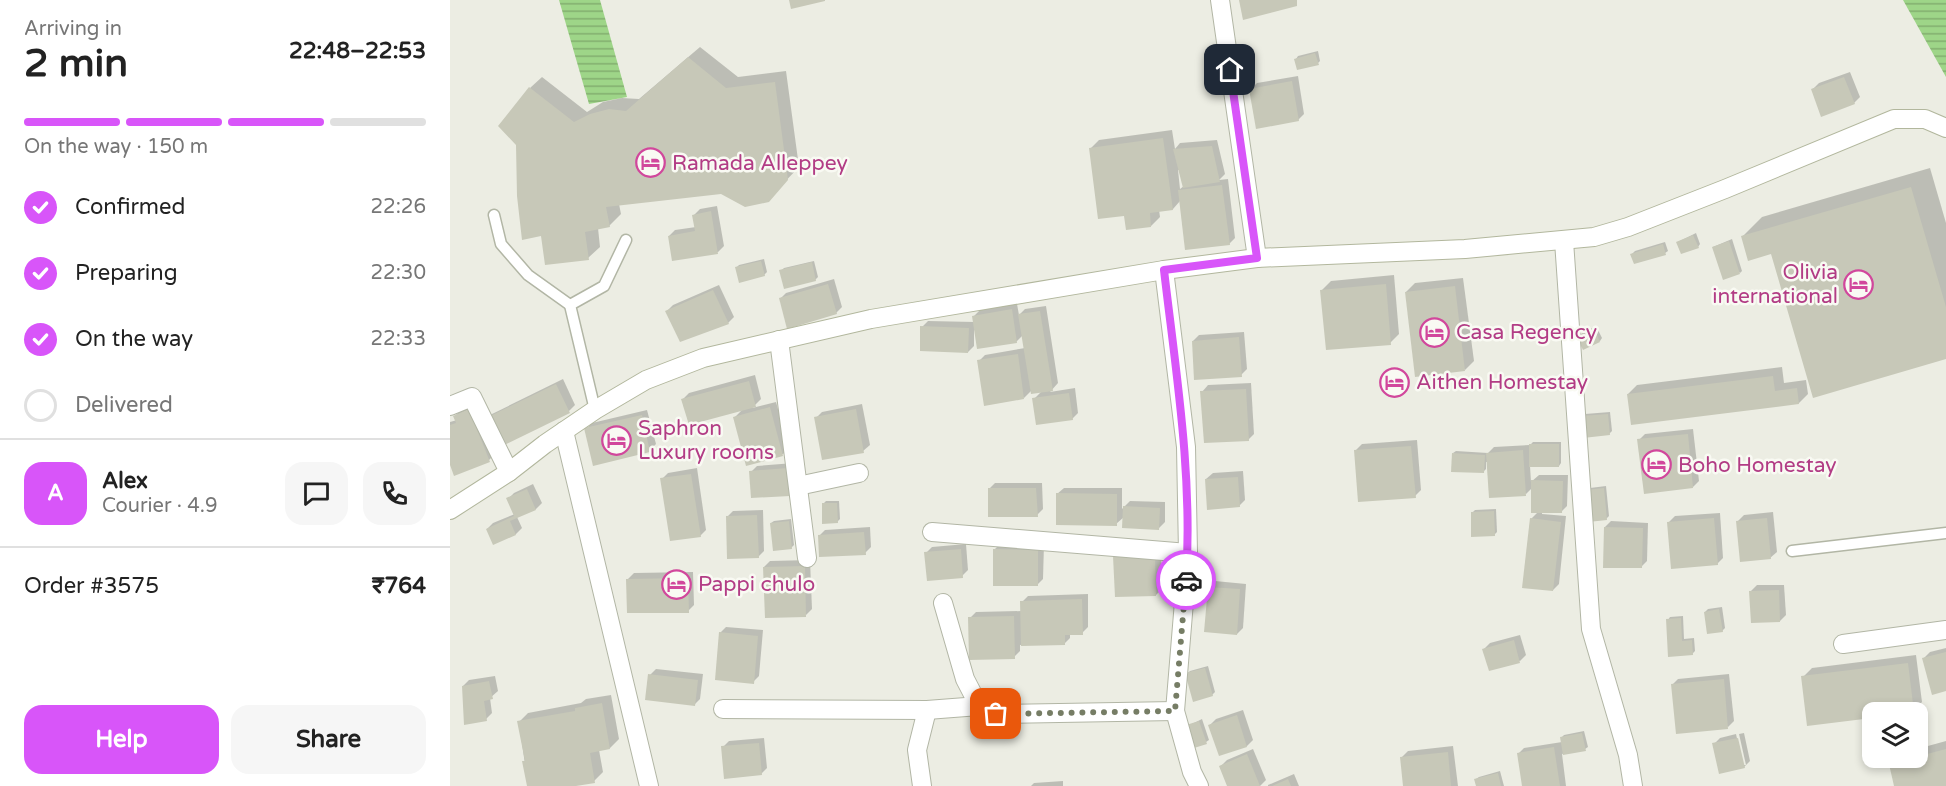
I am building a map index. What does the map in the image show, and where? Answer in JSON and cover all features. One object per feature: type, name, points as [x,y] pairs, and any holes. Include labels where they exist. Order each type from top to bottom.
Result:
[{"type":"street","points":[[1220,0],[1257,258]]},
{"type":"street","points":[[450,510],[509,472],[595,410],[646,380],[703,358],[871,319],[1164,270],[1257,258],[1465,249],[1594,237],[1725,189],[1894,120],[1925,119],[1946,128]]},
{"type":"street","points":[[1564,241],[1592,629],[1628,755],[1633,786]]},
{"type":"street","points":[[1164,270],[1186,447],[1188,553],[1175,711],[1191,771],[1199,786]]},
{"type":"street","points":[[779,340],[807,558]]},
{"type":"street","points":[[450,406],[472,397],[509,472]]},
{"type":"street","points":[[564,431],[649,786]]},
{"type":"street","points":[[798,486],[859,473]]},
{"type":"street","points":[[932,532],[1188,553]]},
{"type":"street","points":[[944,603],[964,679],[979,706]]},
{"type":"street","points":[[1843,644],[1946,630]]},
{"type":"street","points":[[723,710],[927,710],[979,706],[996,714],[1175,711]]},
{"type":"street","points":[[922,786],[917,750],[927,710]]},
{"type":"lane","points":[[494,215],[501,244],[528,275],[570,305],[595,410]]},
{"type":"lane","points":[[570,305],[604,286],[626,240]]},
{"type":"lane","points":[[1792,551],[1946,533]]},
{"type":"shaded area","points":[[559,0],[600,0],[627,97],[589,104]]},
{"type":"shaded area","points":[[1903,0],[1946,0],[1946,77]]},
{"type":"building","points":[[789,0],[825,0],[825,1],[791,9]]},
{"type":"building","points":[[1239,0],[1297,0],[1297,6],[1243,20]]},
{"type":"building","points":[[1315,53],[1319,65],[1297,70],[1294,59]]},
{"type":"building","name":"Ramada Alleppey","points":[[688,57],[726,88],[775,82],[788,180],[769,202],[745,207],[721,194],[606,207],[610,227],[585,232],[589,260],[545,265],[541,236],[522,240],[517,196],[516,145],[498,126],[529,87],[574,122],[590,114],[609,109],[626,111]]},
{"type":"building","points":[[1844,77],[1855,104],[1821,117],[1811,89]]},
{"type":"building","points":[[1292,81],[1299,121],[1256,129],[1249,89]]},
{"type":"building","points":[[1163,138],[1173,210],[1150,213],[1151,227],[1126,230],[1124,216],[1098,219],[1089,148]]},
{"type":"building","points":[[1212,146],[1220,182],[1183,188],[1173,149]]},
{"type":"building","points":[[1222,185],[1230,245],[1185,250],[1178,190]]},
{"type":"building","name":"Olivia international","points":[[1911,187],[1946,307],[1946,359],[1813,398],[1771,254],[1748,261],[1741,236]]},
{"type":"building","points":[[711,211],[718,254],[672,261],[668,236],[695,231],[692,215]]},
{"type":"building","points":[[1693,235],[1699,248],[1681,254],[1676,242]]},
{"type":"building","points":[[1729,241],[1740,274],[1723,280],[1712,247]]},
{"type":"building","points":[[1663,244],[1666,255],[1634,264],[1630,254]]},
{"type":"building","points":[[761,261],[765,276],[739,283],[735,267]]},
{"type":"building","points":[[812,262],[816,281],[784,289],[779,270]]},
{"type":"building","points":[[828,284],[837,314],[787,329],[779,298]]},
{"type":"building","points":[[1386,284],[1391,345],[1326,350],[1320,290]]},
{"type":"building","name":"Casa Regency","points":[[1455,286],[1465,371],[1415,377],[1405,292]]},
{"type":"building","points":[[713,290],[729,324],[680,342],[665,311]]},
{"type":"building","points":[[1012,309],[1017,343],[977,349],[972,316]]},
{"type":"building","points":[[1040,311],[1053,391],[1031,394],[1018,314]]},
{"type":"building","points":[[920,326],[969,328],[968,353],[920,351]]},
{"type":"building","points":[[1594,328],[1600,342],[1583,350],[1576,336]]},
{"type":"building","points":[[1239,337],[1242,377],[1194,380],[1192,341]]},
{"type":"building","points":[[1018,354],[1024,399],[984,406],[977,360]]},
{"type":"building","points":[[1773,376],[1775,391],[1797,388],[1799,404],[1631,425],[1627,394]]},
{"type":"building","points":[[749,381],[756,407],[689,425],[681,399]]},
{"type":"building","points":[[556,384],[570,413],[498,448],[484,419]]},
{"type":"building","points":[[1246,389],[1249,441],[1204,443],[1200,391]]},
{"type":"building","points":[[1069,393],[1073,420],[1036,425],[1032,398]]},
{"type":"building","points":[[770,407],[783,456],[746,466],[733,417]]},
{"type":"building","points":[[469,409],[490,462],[454,476],[450,465],[450,425],[456,423],[453,416]]},
{"type":"building","points":[[856,409],[864,453],[822,460],[814,417]]},
{"type":"building","points":[[1608,414],[1610,435],[1583,438],[1580,416]]},
{"type":"building","name":"Saphron Luxury rooms","points":[[642,415],[650,452],[593,466],[584,428]]},
{"type":"building","points":[[1688,434],[1693,488],[1644,494],[1637,439]]},
{"type":"building","points":[[1529,444],[1559,444],[1559,467],[1529,467]]},
{"type":"building","points":[[1411,446],[1416,498],[1358,502],[1354,450]]},
{"type":"building","points":[[1523,450],[1526,496],[1489,498],[1486,453]]},
{"type":"building","points":[[1452,453],[1485,455],[1484,473],[1451,472]]},
{"type":"building","points":[[788,468],[790,496],[751,498],[749,471]]},
{"type":"building","points":[[691,474],[701,537],[670,541],[660,478]]},
{"type":"building","points":[[1238,477],[1240,507],[1207,510],[1205,479]]},
{"type":"building","points":[[1531,480],[1563,481],[1562,513],[1531,513]]},
{"type":"building","points":[[988,488],[1036,488],[1038,517],[988,517]]},
{"type":"building","points":[[1604,488],[1607,520],[1588,522],[1585,490]]},
{"type":"building","points":[[527,489],[536,510],[510,521],[516,535],[493,545],[486,529],[514,516],[506,498]]},
{"type":"building","points":[[1056,493],[1117,494],[1117,526],[1056,525]]},
{"type":"building","points":[[822,503],[837,503],[838,523],[822,524]]},
{"type":"building","points":[[1123,506],[1160,508],[1159,530],[1122,528]]},
{"type":"building","points":[[1494,511],[1495,536],[1471,537],[1471,512]]},
{"type":"building","points":[[757,515],[759,558],[727,559],[726,516]]},
{"type":"building","points":[[1530,518],[1561,522],[1553,591],[1522,588]]},
{"type":"building","points":[[1714,518],[1718,565],[1671,569],[1667,522]]},
{"type":"building","points":[[1767,518],[1771,559],[1740,562],[1736,521]]},
{"type":"building","points":[[789,521],[792,549],[773,551],[770,523]]},
{"type":"building","points":[[1604,527],[1643,528],[1642,568],[1603,568]]},
{"type":"building","points":[[864,532],[866,555],[819,557],[818,535]]},
{"type":"building","points":[[961,549],[963,578],[927,581],[924,552]]},
{"type":"building","points":[[993,549],[1038,550],[1038,586],[993,586]]},
{"type":"building","points":[[1113,556],[1155,556],[1156,596],[1115,597]]},
{"type":"building","points":[[805,566],[806,617],[765,618],[763,567]]},
{"type":"building","points":[[688,578],[689,613],[627,613],[626,579]]},
{"type":"building","points":[[1208,587],[1240,589],[1237,635],[1204,632]]},
{"type":"building","points":[[1779,590],[1780,622],[1751,623],[1749,591]]},
{"type":"building","points":[[1082,599],[1083,635],[1065,635],[1065,645],[1021,646],[1020,601]]},
{"type":"building","points":[[1719,609],[1723,632],[1707,634],[1704,612]]},
{"type":"building","points":[[1014,616],[1015,659],[969,660],[968,617]]},
{"type":"building","points":[[1681,618],[1682,641],[1692,640],[1693,655],[1668,657],[1666,619]]},
{"type":"building","points":[[719,632],[758,636],[754,684],[715,680]]},
{"type":"building","points":[[1514,640],[1520,663],[1489,671],[1482,649]]},
{"type":"building","points":[[1946,652],[1946,691],[1932,695],[1922,658]]},
{"type":"building","points":[[1908,663],[1913,702],[1862,702],[1862,719],[1807,726],[1801,676]]},
{"type":"building","points":[[1205,668],[1213,696],[1193,702],[1185,673]]},
{"type":"building","points":[[648,674],[698,680],[695,706],[645,700]]},
{"type":"building","points":[[1724,679],[1728,729],[1676,734],[1671,684]]},
{"type":"building","points":[[489,681],[493,699],[484,701],[487,721],[464,725],[462,686]]},
{"type":"building","points":[[602,703],[610,749],[590,753],[595,783],[576,786],[527,786],[522,761],[525,761],[517,721],[575,711],[575,708]]},
{"type":"building","points":[[1237,715],[1247,747],[1219,756],[1208,725]]},
{"type":"building","points":[[1199,721],[1207,744],[1194,748],[1186,725]]},
{"type":"building","points":[[1582,733],[1586,751],[1563,755],[1560,737]]},
{"type":"building","points":[[1738,738],[1745,768],[1719,774],[1712,743]]},
{"type":"building","points":[[759,743],[762,775],[724,779],[721,746]]},
{"type":"building","points":[[1554,747],[1560,786],[1522,786],[1517,753]]},
{"type":"building","points":[[1946,749],[1946,786],[1894,786],[1890,768],[1928,768],[1928,754]]},
{"type":"building","points":[[1448,752],[1451,786],[1403,786],[1400,757]]},
{"type":"building","points":[[1247,754],[1260,786],[1227,786],[1219,766]]},
{"type":"building","points":[[1498,773],[1501,786],[1476,786],[1474,779]]},
{"type":"building","points":[[1288,779],[1291,786],[1272,786]]},
{"type":"way so far","points":[[996,714],[1175,711],[1186,580]]},
{"type":"place","name":"Ramada Alleppey","points":[[651,163]]},
{"type":"place","name":"Olivia international","points":[[1859,284]]},
{"type":"place","name":"Casa Regency","points":[[1435,332]]},
{"type":"place","name":"Aithen Homestay","points":[[1395,382]]},
{"type":"place","name":"Saphron Luxury rooms","points":[[617,440]]},
{"type":"place","name":"Boho Homestay","points":[[1657,465]]},
{"type":"place","name":"Pappi chulo","points":[[677,584]]},
{"type":"route","points":[[1186,580],[1188,553],[1186,447],[1164,270],[1257,258],[1230,70]]}]
